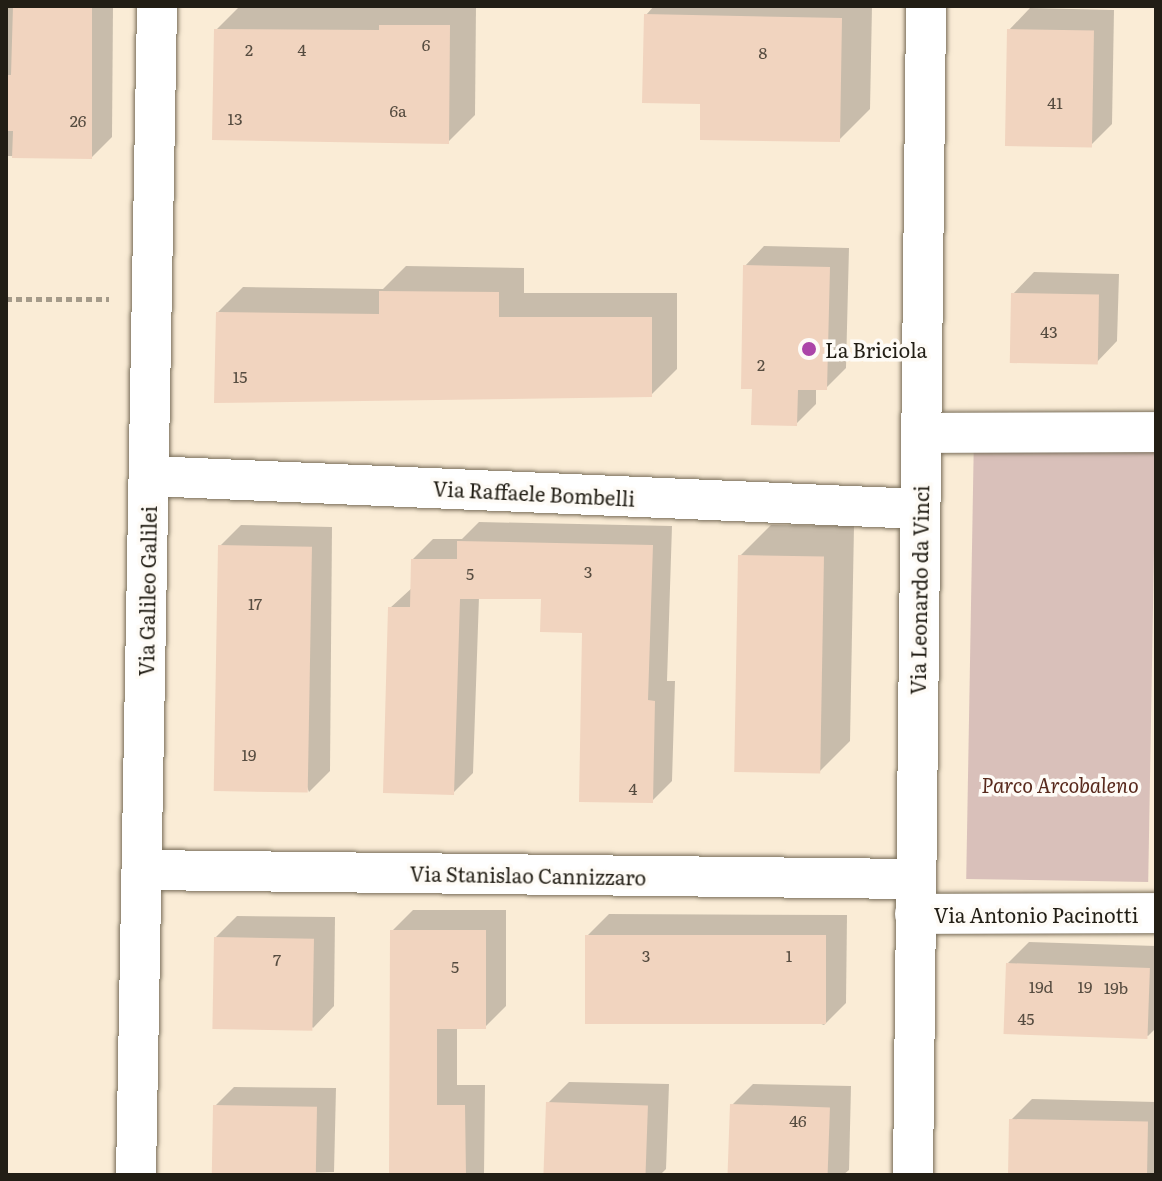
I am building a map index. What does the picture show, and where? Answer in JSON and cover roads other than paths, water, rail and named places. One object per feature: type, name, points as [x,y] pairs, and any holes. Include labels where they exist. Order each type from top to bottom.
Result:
[{"type":"street","name":"Via Galileo Galilei","points":[[136,1175],[157,6]]},
{"type":"street","name":"Via Leonardo da Vinci","points":[[913,1175],[926,6]]},
{"type":"street","points":[[922,433],[1156,432]]},
{"type":"street","name":"Via Raffaele Bombelli","points":[[149,476],[919,509]]},
{"type":"street","name":"Via Stanislao Cannizzaro","points":[[142,870],[915,897]]},
{"type":"street","name":"Via Antonio Pacinotti","points":[[915,897],[1156,913]]},
{"type":"place","name":"La Briciola","points":[[809,349]]},
{"type":"park label","name":"Parco Arcobaleno","points":[[1060,784]]}]
